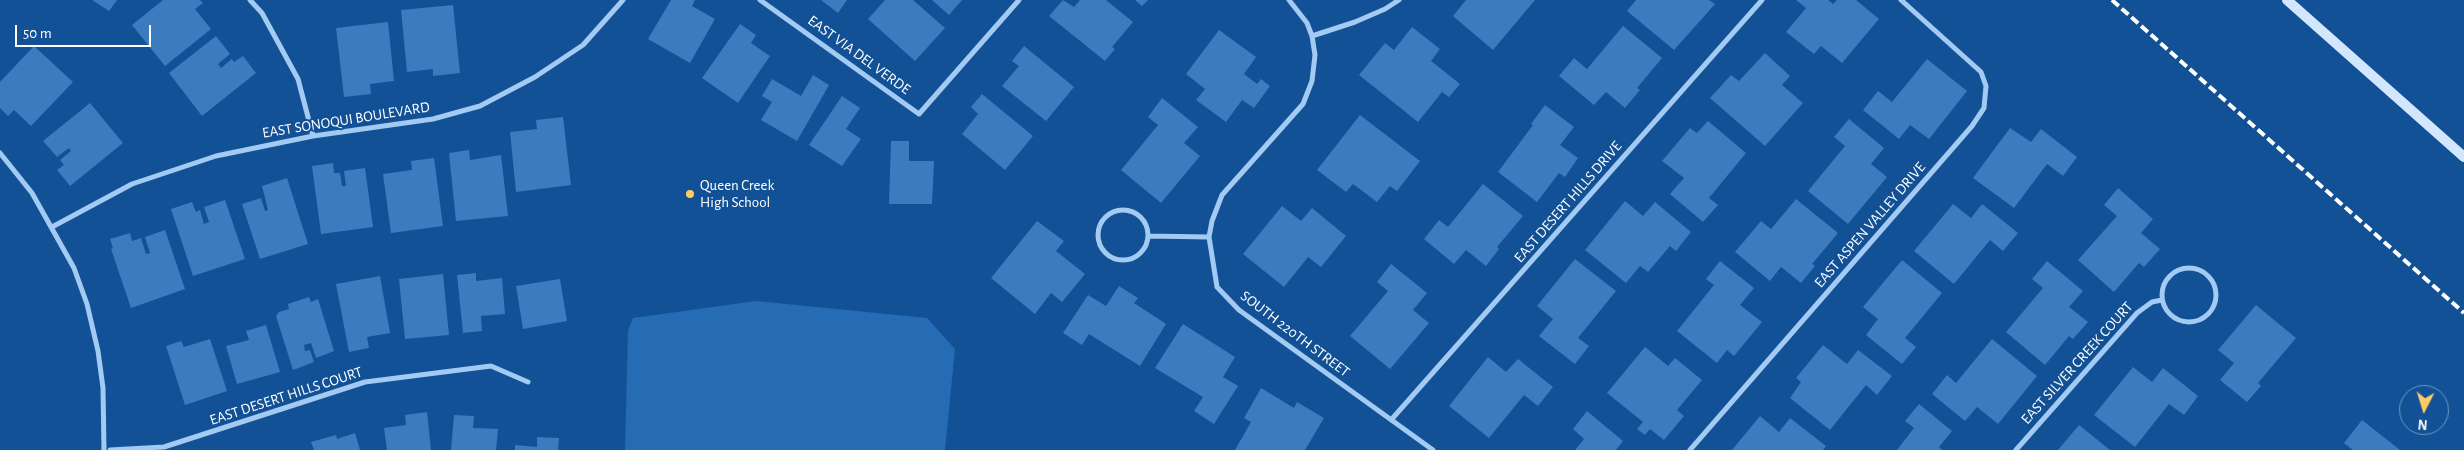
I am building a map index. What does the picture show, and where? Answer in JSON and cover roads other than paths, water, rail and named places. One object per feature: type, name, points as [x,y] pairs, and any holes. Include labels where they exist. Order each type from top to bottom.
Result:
[{"type":"main road","points":[[2287,0],[2464,157]]},
{"type":"street","points":[[250,0],[262,13],[298,79],[313,136]]},
{"type":"street","name":"EAST SONOQUI BOULEVARD","points":[[52,227],[132,184],[167,170],[216,156],[313,136],[433,119],[480,106],[535,77],[583,45],[623,0]]},
{"type":"street","name":"EAST VIA DEL VERDE","points":[[760,0],[919,114],[1019,0]]},
{"type":"street","name":"SOUTH 220TH STREET","points":[[1289,0],[1307,23],[1312,36],[1315,55],[1312,81],[1303,104],[1222,195],[1212,222],[1209,237],[1217,287],[1238,310],[1433,450]]},
{"type":"street","points":[[1312,36],[1355,22],[1385,9],[1399,0]]},
{"type":"street","name":"EAST DESERT HILLS DRIVE","points":[[1391,420],[1762,0]]},
{"type":"street","name":"EAST ASPEN VALLEY DRIVE","points":[[1690,450],[1972,126],[1984,108],[1986,86],[1981,72],[1901,0]]},
{"type":"street","points":[[0,153],[32,193],[52,227],[74,268],[87,304],[98,351],[103,388],[104,450]]},
{"type":"street","points":[[1125,210],[1133,212],[1145,221],[1148,236],[1141,253],[1133,258],[1118,260],[1109,256],[1102,249],[1098,240],[1098,231],[1104,218],[1111,213],[1125,210]]},
{"type":"street","points":[[1148,236],[1209,237]]},
{"type":"street","points":[[2186,268],[2194,268],[2209,276],[2216,292],[2216,301],[2206,316],[2188,322],[2171,315],[2162,300],[2162,291],[2170,276],[2186,268]]},
{"type":"street","name":"EAST SILVER CREEK COURT","points":[[2016,450],[2137,313],[2152,302],[2162,300]]},
{"type":"street","name":"EAST DESERT HILLS COURT","points":[[110,450],[164,447],[365,382],[491,366],[528,382]]},
{"type":"railway","points":[[2112,0],[2464,313]]},
{"type":"place","name":"Queen Creek High School","points":[[690,194]]}]
